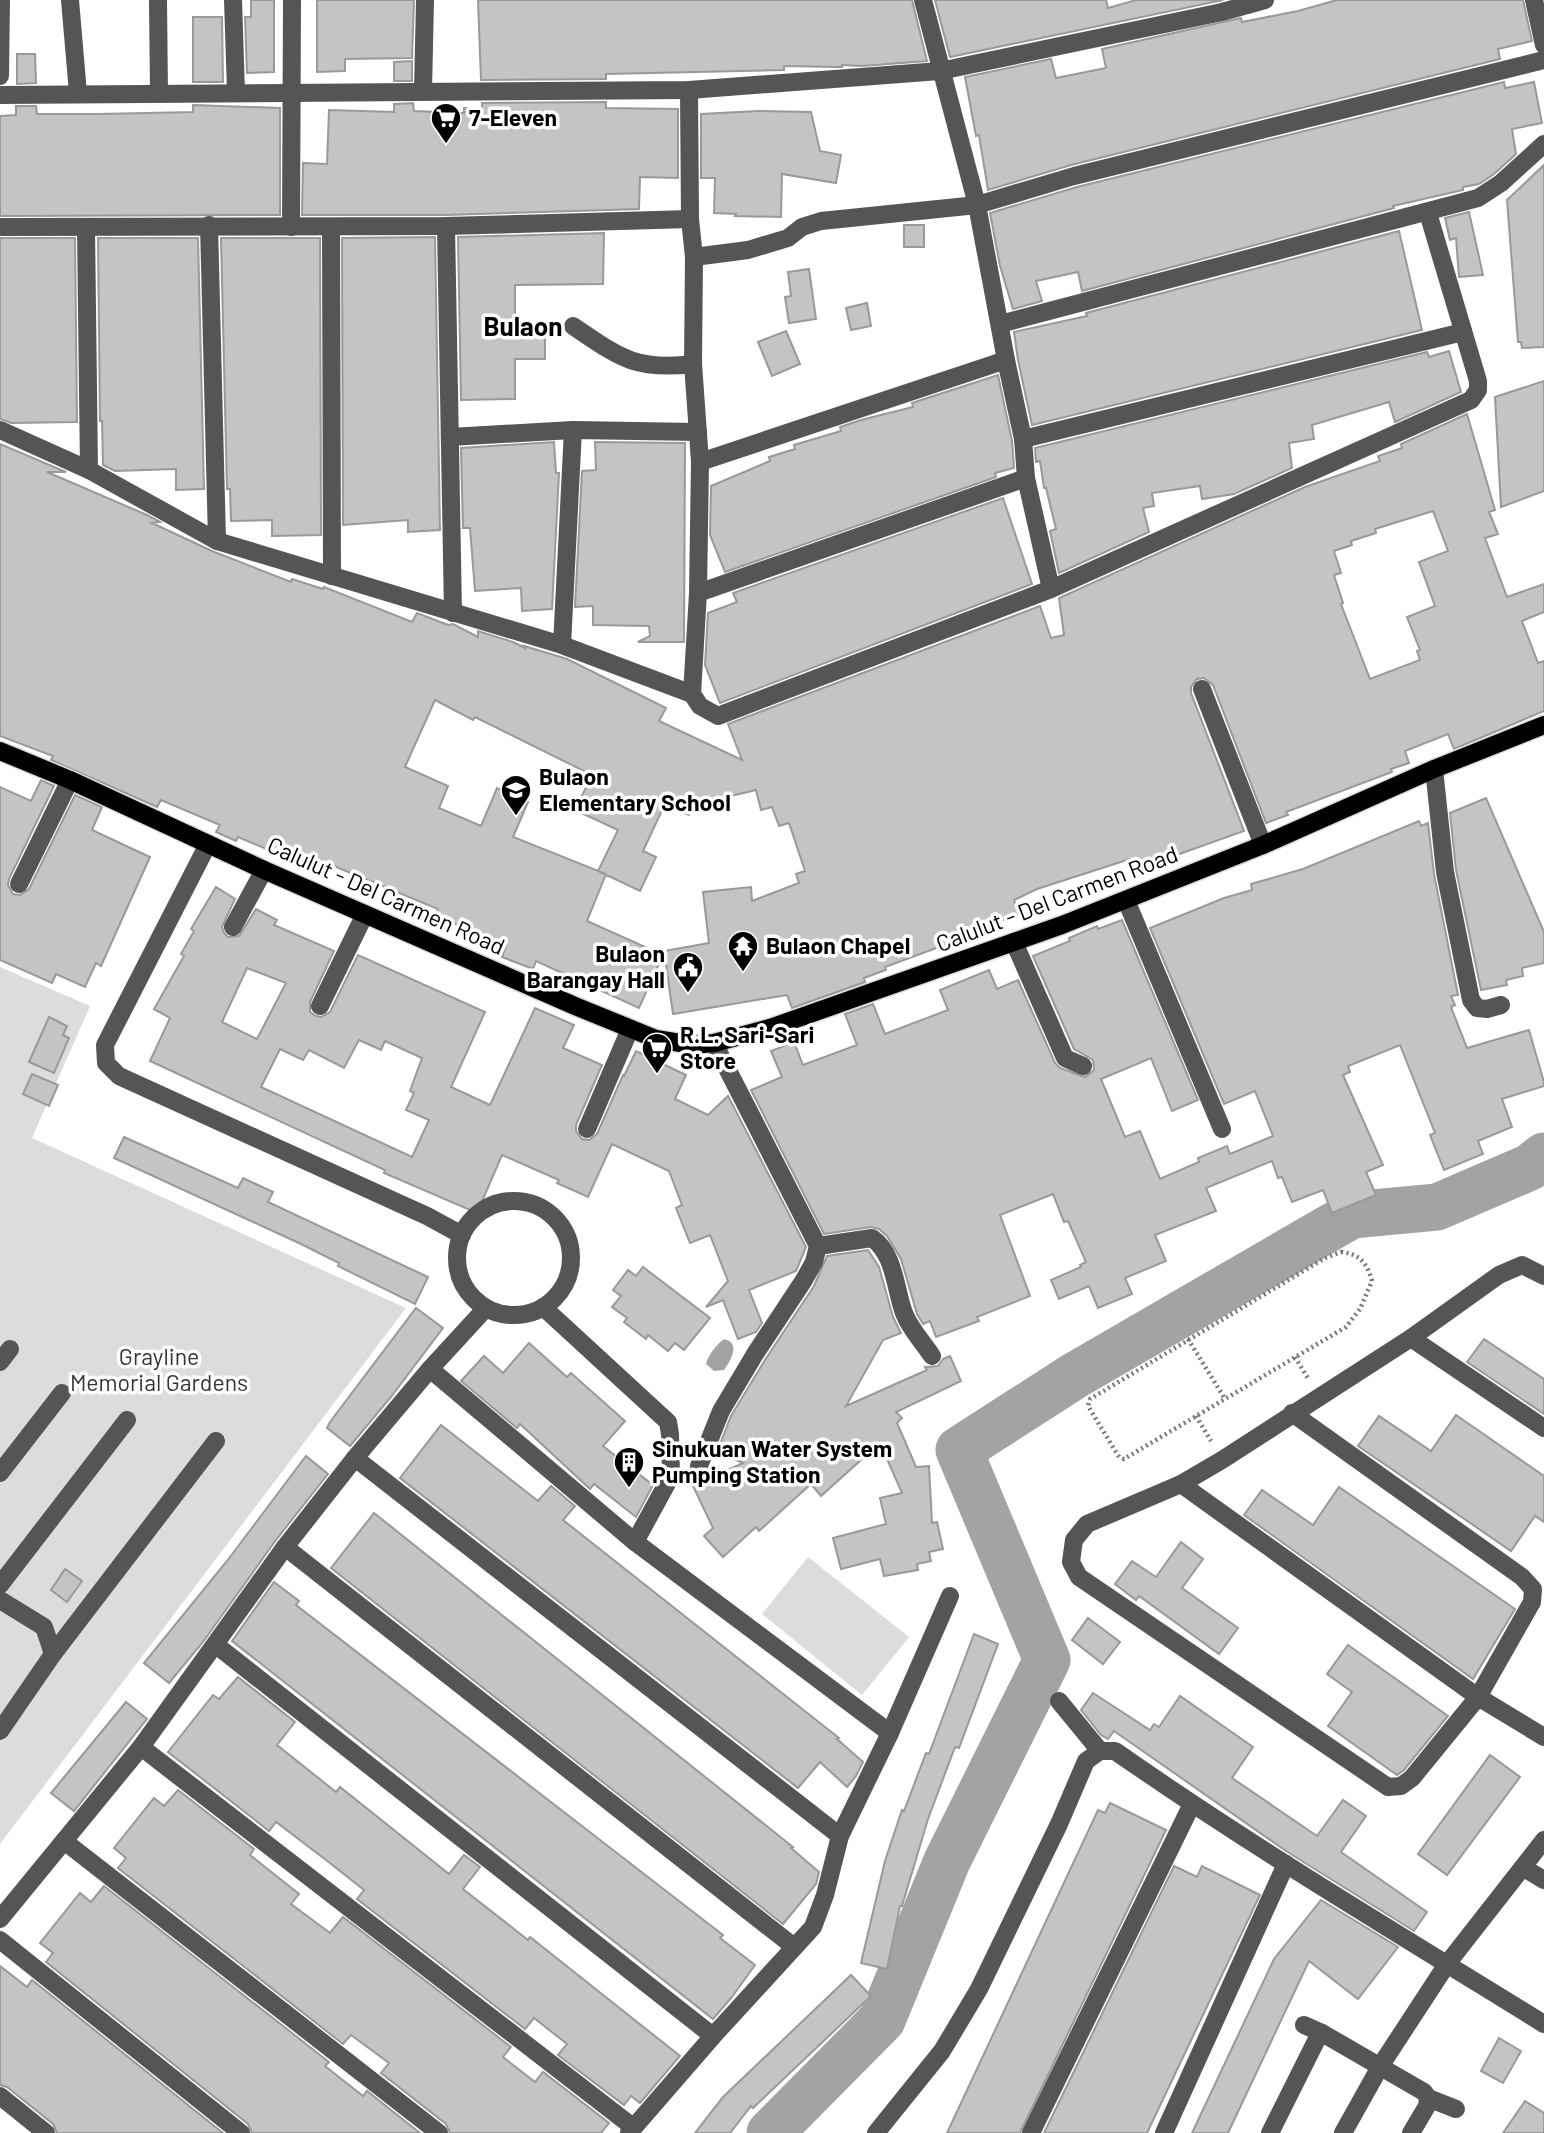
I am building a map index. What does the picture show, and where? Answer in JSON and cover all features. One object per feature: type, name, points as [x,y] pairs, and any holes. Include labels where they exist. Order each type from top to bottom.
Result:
[{"type":"main road","name":"Calulut - Del Carmen Road","points":[[0,751],[70,780],[264,870],[630,1029],[656,1039],[678,1043],[714,1043],[770,1028],[1126,900],[1263,845],[1434,769],[1544,725]]},
{"type":"street","points":[[0,76],[1,0]]},
{"type":"street","points":[[70,0],[78,93]]},
{"type":"street","points":[[158,0],[159,93]]},
{"type":"street","points":[[233,0],[236,92]]},
{"type":"street","points":[[291,227],[292,0]]},
{"type":"street","points":[[423,91],[425,0]]},
{"type":"street","points":[[923,0],[977,205],[1023,439],[1026,478],[1051,589]]},
{"type":"street","points":[[0,95],[689,90],[940,71],[1222,12],[1265,0]]},
{"type":"street","points":[[1534,0],[1544,45]]},
{"type":"street","points":[[694,257],[762,246],[788,238],[802,227],[821,221],[977,205],[1074,176],[1544,60]]},
{"type":"street","points":[[689,90],[690,219],[694,257],[693,364],[700,462],[698,593],[692,694]]},
{"type":"street","points":[[1000,324],[1478,198],[1502,183],[1544,144]]},
{"type":"street","points":[[0,430],[89,470],[217,541],[562,645],[692,694],[700,706],[718,716],[1051,589],[1471,400],[1479,390],[1478,381],[1429,213]]},
{"type":"street","points":[[0,227],[209,225],[331,228],[690,219]]},
{"type":"street","points":[[209,225],[217,541]]},
{"type":"street","points":[[446,226],[453,613]]},
{"type":"street","points":[[86,228],[89,470]]},
{"type":"street","points":[[331,228],[332,576]]},
{"type":"street","points":[[573,326],[615,354],[634,362],[665,368],[693,364]]},
{"type":"street","points":[[1023,439],[1463,332]]},
{"type":"street","points":[[700,462],[1006,360]]},
{"type":"street","points":[[450,437],[573,430],[698,432]]},
{"type":"street","points":[[562,645],[573,430]]},
{"type":"street","points":[[698,593],[1026,478]]},
{"type":"street","points":[[1202,689],[1263,845]]},
{"type":"street","points":[[1434,769],[1445,872],[1471,1000],[1478,1008],[1487,1009],[1502,1005]]},
{"type":"street","points":[[19,884],[70,780]]},
{"type":"street","points":[[208,844],[105,1045],[106,1062],[119,1076],[427,1216],[462,1235]]},
{"type":"street","points":[[233,927],[264,870]]},
{"type":"street","points":[[1126,900],[1222,1129]]},
{"type":"street","points":[[320,1006],[365,914]]},
{"type":"street","points":[[1014,942],[1065,1058],[1083,1066]]},
{"type":"street","points":[[587,1129],[630,1029]]},
{"type":"street","points":[[699,1466],[721,1411],[804,1280],[814,1262],[818,1246],[714,1043]]},
{"type":"street","points":[[517,1201],[540,1207],[554,1217],[565,1231],[570,1247],[571,1265],[566,1282],[556,1297],[543,1307],[524,1314],[505,1314],[486,1308],[466,1289],[457,1262],[462,1235],[475,1216],[495,1204],[517,1201]]},
{"type":"street","points":[[818,1246],[872,1238],[884,1246],[904,1313],[932,1356]]},
{"type":"street","points":[[1292,1413],[1522,1577],[1533,1589],[1532,1602],[1478,1697],[1412,1778],[1401,1786],[1388,1787],[1079,1577],[1071,1562],[1074,1540],[1087,1524],[1181,1484],[1222,1460],[1292,1413],[1411,1338],[1499,1275],[1522,1265],[1544,1276]]},
{"type":"street","points":[[543,1307],[667,1422],[670,1434],[671,1476],[635,1542]]},
{"type":"street","points":[[0,1919],[141,1747],[285,1547],[355,1458],[430,1368],[486,1308]]},
{"type":"street","points":[[1411,1338],[1544,1428]]},
{"type":"street","points":[[430,1368],[635,1542],[890,1733]]},
{"type":"street","points":[[0,1473],[62,1393]]},
{"type":"street","points":[[0,1585],[127,1420]]},
{"type":"street","points":[[0,1731],[53,1654],[216,1441]]},
{"type":"street","points":[[355,1458],[840,1836]]},
{"type":"street","points":[[1181,1484],[1478,1697],[1544,1737]]},
{"type":"street","points":[[285,1547],[793,1946]]},
{"type":"street","points":[[141,1747],[631,2130],[793,1946],[813,1927],[825,1895],[840,1836],[890,1733],[950,1595]]},
{"type":"street","points":[[0,1600],[44,1627],[53,1654]]},
{"type":"street","points":[[216,1645],[713,2036]]},
{"type":"street","points":[[1059,1701],[1100,1751]]},
{"type":"street","points":[[876,2133],[948,2041],[990,1965],[1059,1824],[1086,1761],[1100,1751],[1115,1751],[1286,1864],[1544,2024]]},
{"type":"street","points":[[1031,2133],[1192,1804]]},
{"type":"street","points":[[1343,2133],[1381,2065],[1447,1964],[1544,1840]]},
{"type":"street","points":[[64,1841],[439,2133]]},
{"type":"street","points":[[1164,2133],[1286,1864]]},
{"type":"street","points":[[1524,1868],[1544,1880]]},
{"type":"street","points":[[0,1940],[240,2133]]},
{"type":"street","points":[[1304,2025],[1381,2065],[1424,2092],[1428,2098],[1457,2109]]},
{"type":"street","points":[[1270,2133],[1322,2033]]},
{"type":"street","points":[[0,2096],[46,2133]]},
{"type":"street","points":[[1411,2133],[1427,2106],[1428,2098]]},
{"type":"path","points":[[1341,1252],[1355,1254],[1368,1266],[1372,1281],[1360,1308],[1346,1327],[1124,1459],[1119,1457],[1088,1406],[1090,1399],[1188,1339],[1325,1258],[1341,1252]]},
{"type":"path","points":[[1188,1339],[1225,1399]]},
{"type":"path","points":[[1196,1416],[1222,1460]]},
{"type":"green space","name":"Grayline Memorial Gardens","points":[[0,967],[90,1006],[32,1138],[406,1308],[0,1844]]},
{"type":"green space","points":[[808,1557],[909,1637],[862,1695],[762,1614]]},
{"type":"shaded area","points":[[724,1339],[732,1344],[733,1352],[724,1370],[714,1371],[706,1364],[713,1350]]},
{"type":"building","points":[[251,0],[274,0],[274,72],[247,73],[245,17],[251,17]]},
{"type":"building","points":[[317,0],[414,0],[412,58],[345,59],[345,71],[317,72]]},
{"type":"building","points":[[478,0],[912,0],[927,61],[842,67],[784,66],[784,70],[606,74],[606,79],[481,80]]},
{"type":"building","points":[[935,0],[1106,0],[1108,8],[1136,0],[1223,0],[950,57]]},
{"type":"building","points":[[1337,0],[1523,0],[1532,41],[1498,49],[1500,59],[1071,165],[988,190],[979,135],[976,136],[965,77],[1051,59],[1056,78],[1106,68],[1102,49],[1241,18],[1242,22],[1298,11]]},
{"type":"building","points":[[193,17],[222,17],[223,82],[193,82]]},
{"type":"building","points":[[17,54],[35,54],[36,83],[17,84]]},
{"type":"building","points":[[412,61],[412,81],[394,81],[394,62]]},
{"type":"building","points":[[1504,82],[1505,88],[1534,82],[1542,123],[1512,129],[1516,154],[1479,184],[1082,291],[1078,272],[1036,281],[1042,301],[1013,309],[1000,266],[990,213],[1077,187]]},
{"type":"building","points":[[606,102],[606,108],[678,109],[678,178],[640,177],[639,209],[446,215],[302,215],[303,163],[327,164],[329,110],[394,112],[394,104],[413,103],[414,111],[464,113],[464,108],[482,108],[482,103]]},
{"type":"building","points":[[193,105],[280,108],[280,215],[0,216],[0,116],[16,115],[16,106],[36,106],[37,114],[98,114],[193,112]]},
{"type":"building","points":[[811,112],[820,151],[841,155],[836,183],[782,174],[781,217],[714,213],[715,178],[701,178],[701,114]]},
{"type":"building","points":[[1544,165],[1544,347],[1522,348],[1521,342],[1518,342],[1507,200]]},
{"type":"building","points":[[1469,212],[1483,275],[1459,277],[1456,238],[1450,240],[1445,218]]},
{"type":"building","points":[[904,225],[924,225],[924,247],[904,247]]},
{"type":"building","points":[[1399,231],[1422,330],[1032,425],[1014,332],[1087,316],[1086,313]]},
{"type":"building","points":[[604,233],[603,284],[515,285],[515,332],[545,331],[545,359],[515,359],[515,399],[461,400],[458,237]]},
{"type":"building","points":[[435,237],[440,530],[408,532],[408,520],[343,525],[342,238]]},
{"type":"building","points":[[0,238],[75,238],[77,422],[11,423],[0,419]]},
{"type":"building","points":[[98,238],[198,238],[204,489],[176,490],[176,469],[115,471],[103,465]]},
{"type":"building","points":[[221,238],[320,238],[321,535],[272,536],[272,520],[231,521],[230,489],[227,489]]},
{"type":"building","points":[[809,269],[816,319],[789,323],[785,297],[791,296],[788,272]]},
{"type":"building","points":[[867,303],[871,326],[851,330],[846,308]]},
{"type":"building","points":[[786,331],[800,364],[772,376],[758,342]]},
{"type":"building","points":[[1449,351],[1461,392],[1395,422],[1389,402],[1312,425],[1314,439],[1289,443],[1292,468],[1234,494],[1202,499],[1200,486],[1152,493],[1154,506],[1143,508],[1149,532],[1059,573],[1050,531],[1056,529],[1044,488],[1040,461],[1036,462],[1035,448],[1427,352],[1429,357]]},
{"type":"building","points":[[998,375],[1012,441],[1014,468],[995,473],[996,477],[725,572],[710,535],[711,486],[770,461],[769,457],[795,449],[794,445],[841,431],[840,427],[913,407],[912,403]]},
{"type":"building","points":[[1544,381],[1544,491],[1501,507],[1495,397]]},
{"type":"building","points":[[1467,414],[1495,510],[1489,512],[1498,534],[1485,538],[1507,597],[1544,584],[1544,612],[1522,621],[1538,663],[1544,661],[1544,711],[1454,749],[1448,734],[1405,751],[1409,763],[1391,769],[1392,772],[1286,812],[1288,815],[1266,823],[1213,685],[1204,678],[1197,679],[1191,687],[1191,693],[1244,831],[1135,872],[1130,859],[1037,889],[1014,900],[1019,914],[989,925],[990,928],[885,967],[886,970],[864,978],[865,982],[792,1008],[787,995],[673,1014],[664,951],[709,943],[703,892],[751,887],[752,901],[799,883],[796,874],[805,871],[789,823],[779,826],[772,807],[761,810],[756,790],[693,805],[689,815],[665,804],[643,851],[656,857],[640,891],[606,875],[587,921],[663,955],[639,1008],[536,961],[533,969],[502,957],[506,946],[435,915],[438,909],[300,852],[295,861],[238,837],[236,841],[216,832],[220,825],[161,800],[157,807],[51,760],[53,756],[0,736],[0,444],[66,472],[47,472],[160,522],[152,523],[212,551],[291,582],[292,579],[323,589],[324,587],[412,622],[417,613],[448,625],[453,624],[478,637],[478,631],[525,648],[524,646],[567,659],[666,708],[659,721],[742,760],[728,724],[1040,606],[1051,638],[1064,635],[1059,598],[1305,487],[1380,461],[1378,456],[1402,448],[1401,444]],"holes":[[[1433,511],[1448,551],[1419,562],[1435,606],[1407,617],[1420,650],[1417,651],[1420,660],[1370,679],[1341,604],[1343,603],[1334,575],[1341,573],[1334,551],[1352,545],[1351,541],[1376,533],[1375,529]],[[435,700],[592,775],[575,810],[618,830],[598,871],[513,837],[528,802],[497,788],[481,826],[439,808],[448,786],[405,767]]]},
{"type":"building","points":[[554,442],[556,473],[559,473],[552,609],[522,611],[521,588],[475,591],[470,528],[463,528],[461,448]]},
{"type":"building","points":[[595,442],[685,443],[684,642],[638,642],[650,636],[649,626],[593,625],[593,606],[575,607],[582,471],[596,470]]},
{"type":"building","points":[[1003,498],[1032,584],[720,703],[705,665],[708,613],[737,602],[733,593]]},
{"type":"building","points":[[41,780],[54,786],[9,879],[8,885],[13,894],[20,895],[29,889],[75,795],[102,807],[92,830],[150,857],[101,966],[96,963],[85,987],[56,974],[52,983],[0,960],[0,787],[31,801]]},
{"type":"building","points":[[1486,798],[1544,932],[1544,963],[1522,968],[1523,976],[1506,980],[1507,985],[1481,990],[1456,870],[1450,813]]},
{"type":"building","points":[[1419,821],[1421,826],[1428,823],[1434,874],[1458,995],[1451,996],[1455,1005],[1451,1007],[1467,1048],[1529,1030],[1544,1082],[1544,1086],[1502,1099],[1512,1127],[1478,1141],[1483,1154],[1444,1170],[1430,1135],[1435,1133],[1400,1045],[1348,1066],[1350,1072],[1343,1075],[1383,1165],[1366,1172],[1376,1195],[1332,1213],[1323,1190],[1292,1202],[1272,1161],[1206,1188],[1216,1211],[1155,1235],[1166,1261],[1125,1278],[1132,1294],[1098,1308],[1089,1286],[1059,1299],[1051,1280],[1081,1267],[1080,1265],[1086,1262],[1068,1221],[1064,1222],[1053,1194],[1000,1215],[1030,1296],[977,1317],[979,1321],[936,1337],[930,1321],[923,1324],[917,1314],[901,1259],[887,1236],[879,1229],[871,1227],[824,1234],[751,1090],[782,1077],[771,1051],[794,1042],[803,1065],[857,1045],[845,1014],[873,1004],[885,1034],[948,1010],[940,990],[989,970],[997,989],[1018,980],[1055,1063],[1060,1068],[1085,1077],[1094,1070],[1093,1060],[1074,1049],[1033,956],[1070,941],[1069,938],[1097,926],[1098,929],[1122,920],[1198,1100],[1172,1111],[1151,1058],[1101,1079],[1125,1137],[1140,1131],[1160,1179],[1227,1146],[1230,1154],[1273,1136],[1255,1091],[1224,1104],[1150,928],[1224,898],[1252,890],[1251,884],[1303,869]]},
{"type":"building","points":[[216,887],[235,899],[222,927],[228,937],[239,936],[256,909],[277,920],[274,925],[334,951],[310,1002],[310,1012],[316,1016],[321,1017],[330,1012],[358,955],[485,1012],[451,1087],[490,1105],[535,1008],[574,1025],[563,1048],[602,1065],[576,1125],[576,1131],[582,1139],[589,1140],[597,1134],[636,1051],[686,1075],[675,1099],[708,1115],[728,1096],[806,1247],[796,1271],[749,1290],[762,1323],[756,1332],[738,1339],[723,1300],[706,1307],[728,1281],[710,1235],[690,1243],[676,1208],[682,1205],[669,1171],[612,1144],[588,1197],[557,1183],[559,1180],[502,1155],[477,1213],[384,1173],[385,1170],[150,1061],[170,1018],[154,1009],[184,956],[181,954],[194,931],[191,929]],"holes":[[[247,968],[286,983],[257,1039],[222,1022]],[[359,1040],[381,1050],[385,1041],[422,1058],[410,1091],[414,1093],[406,1110],[429,1120],[412,1157],[261,1087],[280,1049],[303,1060],[309,1050],[344,1068]]]},
{"type":"building","points":[[49,1017],[67,1026],[63,1035],[69,1038],[54,1073],[29,1062]]},
{"type":"building","points":[[32,1074],[58,1085],[49,1106],[23,1094]]},
{"type":"building","points":[[124,1137],[238,1188],[243,1178],[273,1192],[268,1202],[428,1277],[415,1304],[338,1266],[339,1263],[301,1244],[114,1158]]},
{"type":"building","points":[[868,1250],[879,1267],[893,1317],[901,1333],[883,1340],[846,1406],[927,1370],[925,1367],[938,1366],[943,1359],[950,1356],[961,1381],[896,1412],[902,1418],[897,1423],[916,1467],[929,1466],[932,1523],[937,1522],[943,1549],[929,1552],[931,1561],[917,1564],[918,1570],[884,1576],[880,1559],[841,1569],[833,1538],[886,1524],[880,1498],[902,1493],[880,1443],[821,1496],[811,1484],[759,1531],[756,1527],[723,1557],[704,1536],[713,1528],[693,1486],[743,1463],[717,1452],[731,1416],[814,1286],[827,1256]]},
{"type":"building","points":[[643,1267],[710,1318],[684,1350],[675,1343],[668,1351],[648,1335],[646,1339],[624,1322],[627,1318],[612,1307],[621,1296],[613,1290],[628,1270],[636,1276]]},
{"type":"building","points":[[416,1308],[443,1328],[350,1446],[327,1428]]},
{"type":"building","points":[[1484,1339],[1544,1379],[1544,1414],[1467,1362]]},
{"type":"building","points":[[529,1343],[567,1377],[571,1373],[625,1421],[603,1446],[653,1485],[636,1517],[594,1484],[590,1489],[520,1424],[517,1428],[461,1381],[484,1356],[503,1373]]},
{"type":"building","points":[[1456,1415],[1544,1476],[1544,1522],[1535,1516],[1511,1551],[1358,1446],[1379,1416],[1431,1451]]},
{"type":"building","points":[[441,1425],[538,1501],[551,1486],[575,1506],[563,1520],[839,1738],[837,1739],[863,1762],[847,1787],[820,1762],[798,1788],[400,1478]]},
{"type":"building","points":[[306,1456],[328,1474],[276,1540],[203,1642],[169,1683],[144,1663],[227,1561]]},
{"type":"building","points":[[1339,1487],[1515,1609],[1473,1679],[1244,1515],[1262,1490],[1313,1525]]},
{"type":"building","points":[[374,1513],[793,1847],[791,1848],[819,1872],[816,1884],[783,1924],[331,1568]]},
{"type":"building","points":[[1181,1542],[1203,1559],[1182,1588],[1238,1628],[1219,1654],[1139,1596],[1136,1600],[1115,1584],[1132,1561],[1156,1577]]},
{"type":"building","points":[[65,1569],[82,1581],[67,1602],[51,1590]]},
{"type":"building","points":[[274,1582],[299,1601],[296,1605],[723,1935],[720,1938],[755,1965],[713,2019],[232,1641]]},
{"type":"building","points":[[1088,1618],[1120,1642],[1103,1664],[1072,1640]]},
{"type":"building","points":[[974,1634],[998,1644],[959,1748],[955,1747],[928,1819],[900,1906],[887,1969],[861,1963],[885,1861],[902,1810],[904,1811],[926,1753],[929,1754]]},
{"type":"building","points":[[1348,1645],[1448,1716],[1397,1775],[1328,1726],[1352,1692],[1327,1674]]},
{"type":"building","points":[[238,1677],[295,1722],[277,1745],[336,1792],[340,1787],[449,1874],[464,1855],[480,1867],[463,1889],[528,1940],[530,1937],[680,2056],[640,2103],[631,2096],[624,2105],[558,2055],[567,2044],[534,2018],[525,2029],[357,1899],[364,1890],[326,1860],[276,1822],[269,1831],[168,1752],[213,1695],[219,1699]]},
{"type":"building","points":[[1093,1693],[1150,1730],[1154,1724],[1159,1727],[1180,1696],[1253,1747],[1232,1778],[1317,1836],[1343,1800],[1366,1816],[1341,1852],[1427,1912],[1414,1931],[1286,1851],[1114,1731],[1108,1739],[1101,1735],[1081,1710]]},
{"type":"building","points":[[126,1702],[147,1719],[74,1811],[51,1793]]},
{"type":"building","points":[[1490,1755],[1520,1777],[1447,1875],[1418,1854]]},
{"type":"building","points":[[178,1790],[254,1849],[250,1855],[299,1894],[291,1904],[330,1933],[343,1917],[511,2047],[503,2057],[535,2082],[543,2072],[609,2123],[601,2133],[450,2133],[446,2124],[381,2073],[389,2063],[351,2035],[343,2044],[118,1868],[126,1858],[114,1848],[154,1798],[164,1806]]},
{"type":"building","points":[[1110,1803],[1166,1830],[1020,2133],[947,2133],[1098,1810],[1105,1813]]},
{"type":"building","points":[[1174,1866],[1197,1877],[1202,1866],[1260,1895],[1147,2133],[1044,2133]]},
{"type":"building","points":[[104,1886],[329,2062],[325,2066],[363,2096],[367,2091],[420,2133],[252,2133],[248,2124],[46,1962],[53,1953],[40,1943],[80,1893],[91,1902]]},
{"type":"building","points":[[1321,1900],[1398,1947],[1358,1999],[1309,1961],[1228,2133],[1192,2133],[1274,1959]]},
{"type":"building","points":[[0,1966],[27,1987],[32,1980],[223,2133],[57,2133],[53,2124],[7,2087],[0,2085]]},
{"type":"building","points":[[851,1975],[871,1996],[753,2108],[751,2106],[730,2133],[695,2133],[723,2097]]},
{"type":"building","points":[[1499,2038],[1521,2051],[1503,2083],[1481,2071]]},
{"type":"building","points":[[1525,2101],[1544,2113],[1544,2133],[1503,2133]]},
{"type":"waterway","points":[[770,2133],[882,2020],[947,1861],[1047,1660],[959,1450],[1074,1376],[1352,1215],[1437,1207],[1530,1167],[1544,1156]]},
{"type":"place","name":"7-Eleven","points":[[446,145]]},
{"type":"place","name":"Bulaon Elementary School","points":[[516,817]]},
{"type":"place","name":"Bulaon Chapel","points":[[743,973]]},
{"type":"place","name":"Bulaon Barangay Hall","points":[[688,994]]},
{"type":"place","name":"R.L. Sari-Sari Store","points":[[657,1075]]},
{"type":"place","name":"Sinukuan Water System Pumping Station","points":[[629,1489]]},
{"type":"district","name":"Bulaon","points":[[523,327]]}]
